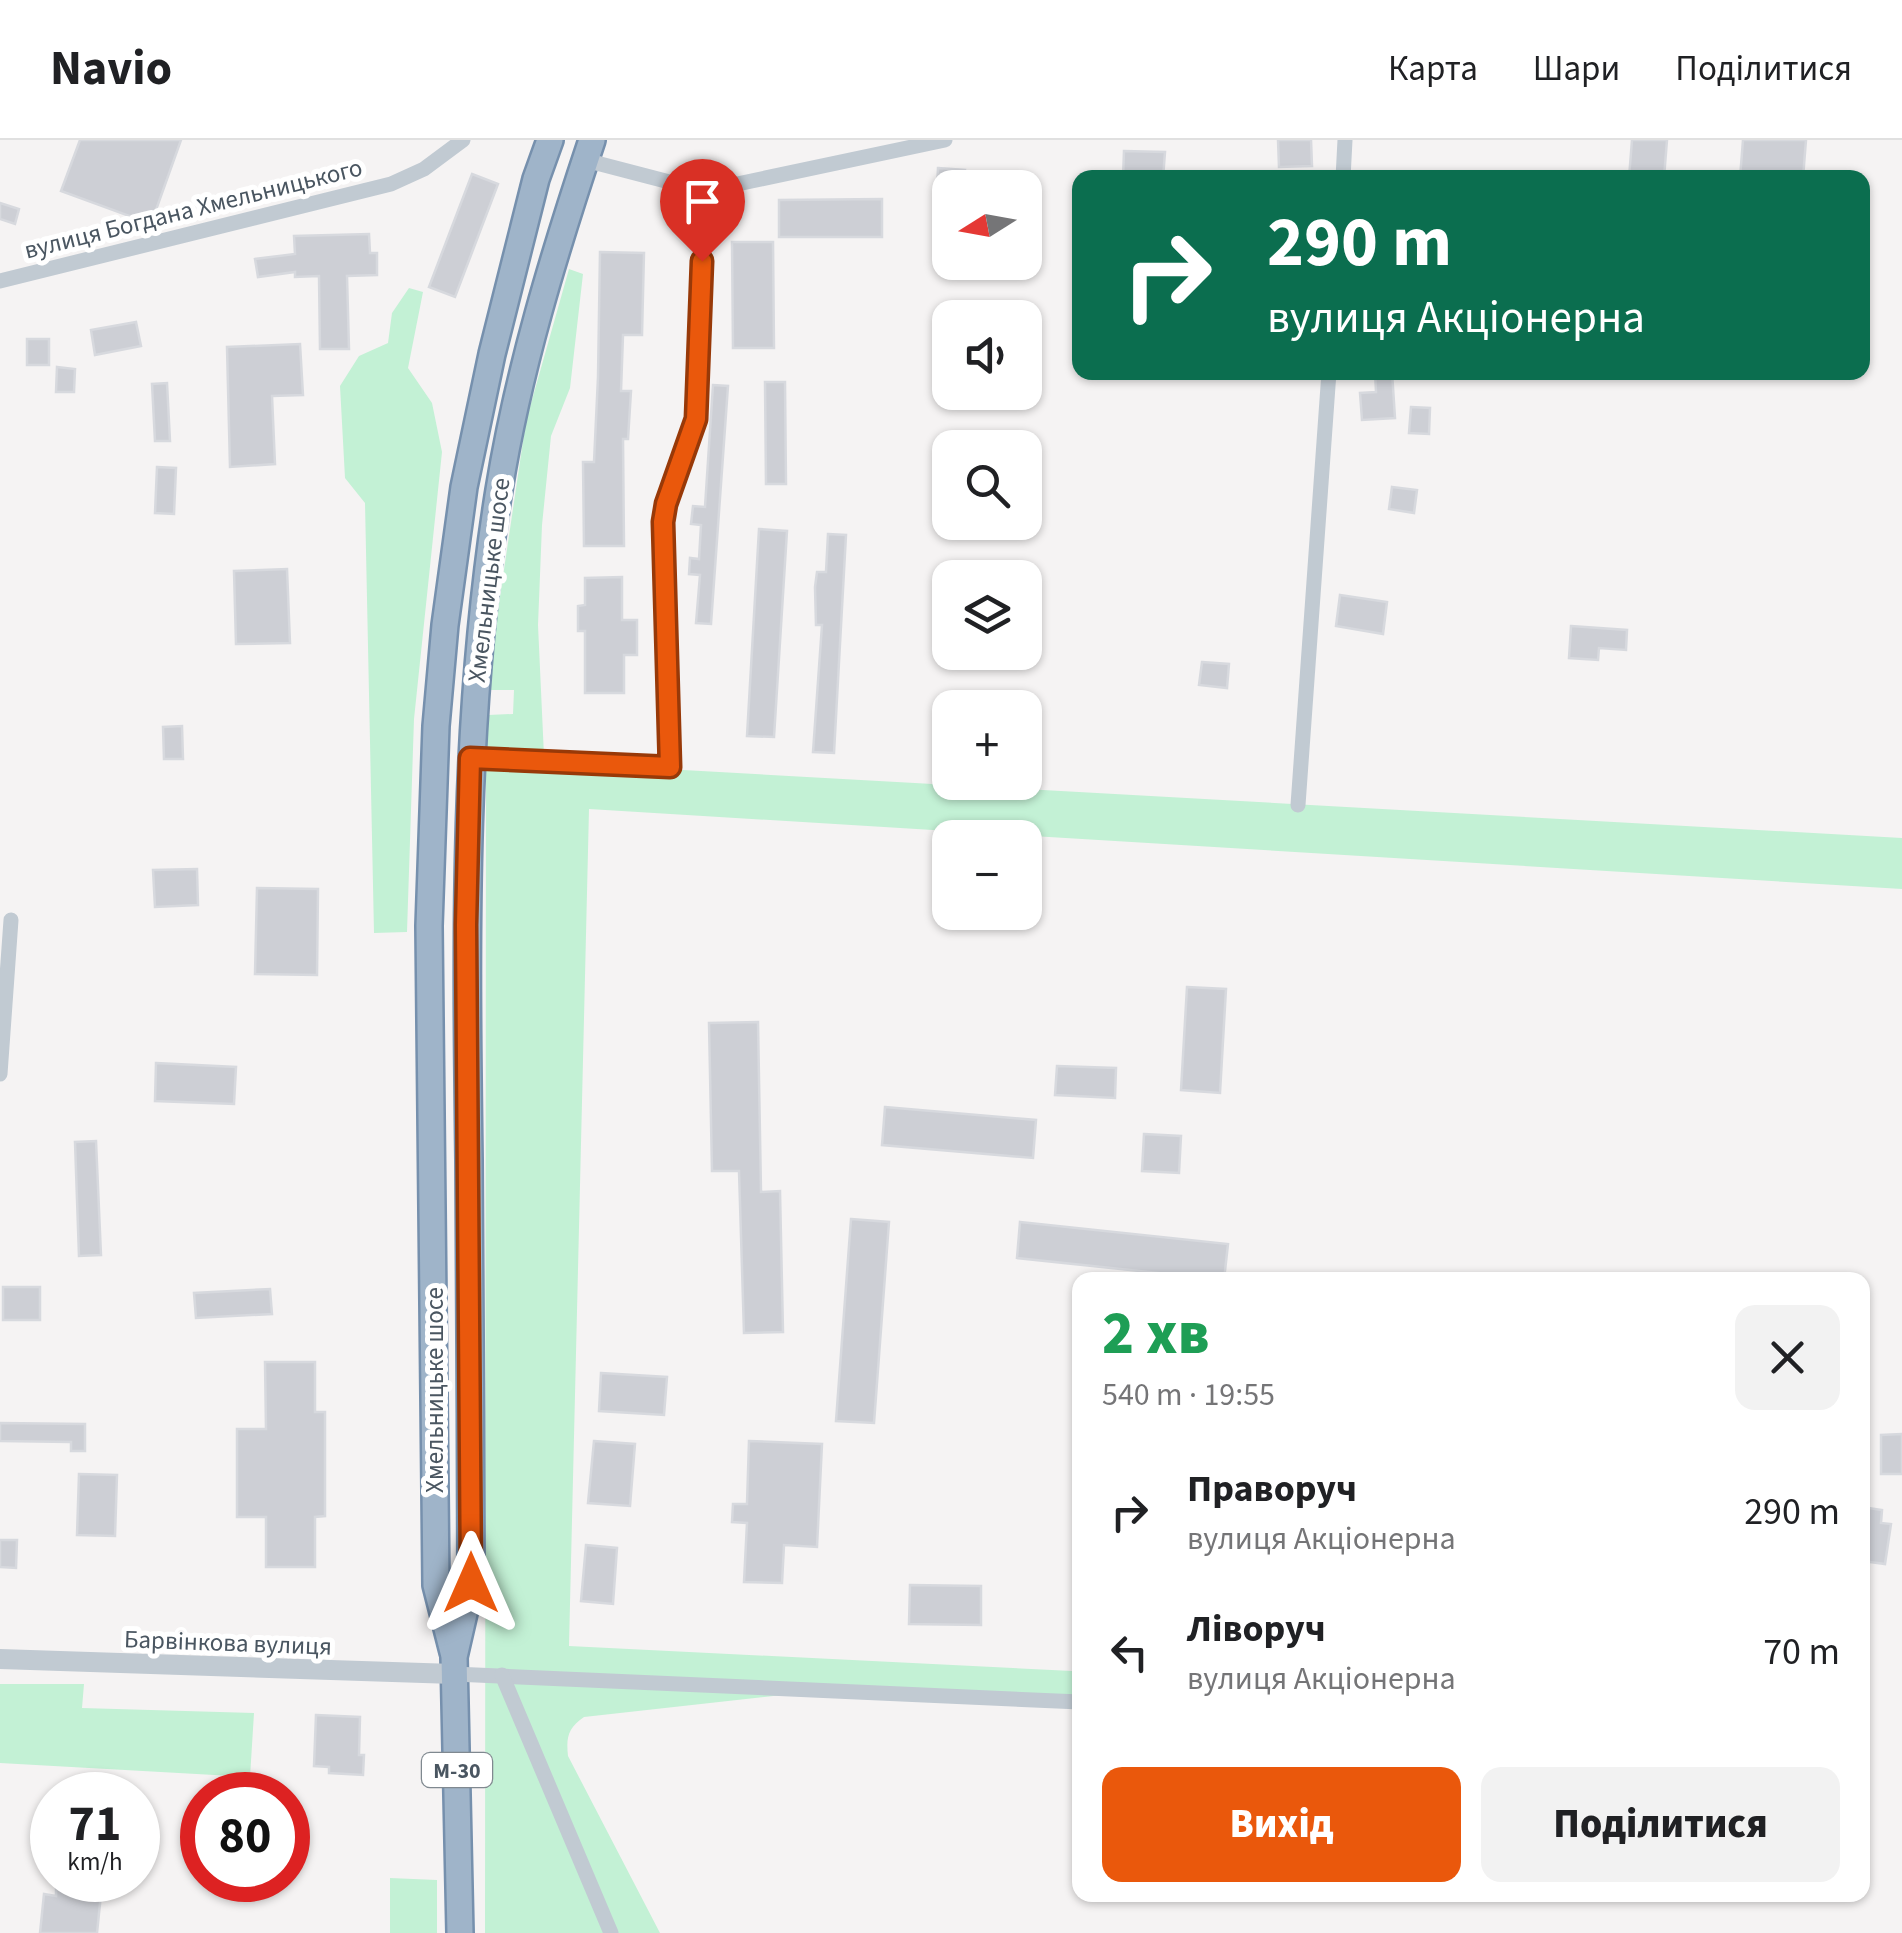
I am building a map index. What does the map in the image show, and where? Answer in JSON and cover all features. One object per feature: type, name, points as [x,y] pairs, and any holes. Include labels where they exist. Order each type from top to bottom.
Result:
[{"type":"highway","points":[[549,144],[589,150]]},
{"type":"highway","name":"Хмельницьке шосе","points":[[454,1665],[436,1585],[429,926],[436,726],[447,607],[471,451],[532,196],[549,144]]},
{"type":"highway","name":"Хмельницьке шосе","points":[[454,1665],[471,1583],[466,925],[470,758],[480,629],[511,424],[589,150]]},
{"type":"highway","name":"М-30","points":[[454,1665],[460,1933]]},
{"type":"street","name":"вулиця Богдана Хмельницького","points":[[0,281],[391,184],[424,169],[463,140]]},
{"type":"street","points":[[589,150],[704,191],[944,140]]},
{"type":"street","points":[[1343,170],[1345,140]]},
{"type":"street","points":[[470,758],[670,767],[663,522],[696,419],[704,191]]},
{"type":"street","points":[[1298,805],[1328,380]]},
{"type":"street","points":[[0,1074],[11,920]]},
{"type":"street","name":"Барвінкова вулиця","points":[[0,1659],[454,1665]]},
{"type":"street","points":[[454,1665],[502,1675],[1072,1702]]},
{"type":"street","points":[[502,1675],[611,1933]]},
{"type":"green space","points":[[569,269],[583,274],[570,388],[551,436],[542,525],[538,625],[544,756],[486,753],[488,715],[513,714],[514,690],[490,690],[494,637],[526,421]]},
{"type":"green space","points":[[409,288],[423,292],[408,368],[432,403],[442,452],[414,719],[407,932],[374,933],[365,503],[345,478],[340,386],[359,356],[388,343],[392,313]]},
{"type":"green space","points":[[486,759],[932,784],[932,800],[1042,800],[1042,790],[1902,838],[1902,889],[1042,837],[1042,820],[932,820],[932,830],[589,809],[569,1646],[1072,1671],[1072,1702],[828,1690],[584,1717],[569,1734],[568,1756],[660,1933],[485,1933]]},
{"type":"green space","points":[[0,1684],[84,1684],[82,1708],[254,1713],[250,1772],[180,1773],[0,1763]]},
{"type":"green space","points":[[390,1878],[437,1880],[437,1933],[390,1933]]},
{"type":"building","points":[[80,140],[181,140],[151,224],[61,191]]},
{"type":"building","points":[[1278,140],[1311,140],[1312,166],[1279,167]]},
{"type":"building","points":[[1632,140],[1667,140],[1665,170],[1630,170]]},
{"type":"building","points":[[1743,140],[1806,140],[1804,170],[1741,170]]},
{"type":"building","points":[[1124,151],[1165,152],[1164,170],[1123,170]]},
{"type":"building","points":[[472,174],[498,184],[455,297],[429,287]]},
{"type":"building","points":[[882,199],[882,237],[779,237],[779,200]]},
{"type":"building","points":[[0,203],[19,209],[15,224],[0,219]]},
{"type":"building","points":[[369,234],[370,253],[377,253],[377,275],[347,276],[349,349],[320,349],[319,276],[295,277],[295,272],[258,277],[255,259],[295,254],[294,236]]},
{"type":"building","points":[[732,242],[773,242],[774,348],[733,348]]},
{"type":"building","points":[[600,252],[644,253],[642,335],[623,335],[621,391],[631,391],[628,439],[623,439],[624,546],[584,546],[583,462],[594,462]]},
{"type":"building","points":[[136,322],[141,346],[95,355],[91,330]]},
{"type":"building","points":[[27,339],[49,339],[49,365],[27,365]]},
{"type":"building","points":[[300,344],[303,395],[272,396],[275,464],[230,467],[227,347]]},
{"type":"building","points":[[57,367],[75,369],[74,392],[56,392]]},
{"type":"building","points":[[1375,380],[1393,380],[1395,418],[1362,420],[1360,393],[1376,392]]},
{"type":"building","points":[[765,382],[785,382],[786,484],[766,484]]},
{"type":"building","points":[[167,383],[170,441],[155,441],[152,384]]},
{"type":"building","points":[[713,385],[728,386],[711,624],[696,623],[700,575],[689,574],[690,558],[699,559],[701,525],[691,524],[693,506],[705,507]]},
{"type":"building","points":[[1411,407],[1430,408],[1429,434],[1409,433]]},
{"type":"building","points":[[157,467],[176,468],[174,514],[155,513]]},
{"type":"building","points":[[1392,487],[1417,490],[1414,513],[1389,509]]},
{"type":"building","points":[[759,529],[787,531],[774,737],[747,736]]},
{"type":"building","points":[[828,534],[846,535],[834,753],[813,752],[822,625],[816,625],[815,587],[817,572],[826,572]]},
{"type":"building","points":[[287,569],[290,643],[236,644],[234,571]]},
{"type":"building","points":[[622,577],[622,620],[637,620],[637,655],[624,655],[624,693],[585,693],[585,631],[578,631],[578,606],[585,605],[585,578]]},
{"type":"building","points":[[1340,595],[1387,602],[1383,634],[1336,626]]},
{"type":"building","points":[[1571,626],[1627,630],[1626,650],[1599,648],[1598,660],[1569,658]]},
{"type":"building","points":[[1202,662],[1229,664],[1227,688],[1199,685]]},
{"type":"building","points":[[182,726],[183,759],[164,759],[163,727]]},
{"type":"building","points":[[197,869],[198,905],[155,907],[153,870]]},
{"type":"building","points":[[257,888],[318,889],[317,975],[255,974]]},
{"type":"building","points":[[1187,987],[1226,989],[1220,1093],[1181,1090]]},
{"type":"building","points":[[758,1022],[761,1192],[780,1191],[783,1332],[744,1333],[739,1171],[712,1171],[709,1023]]},
{"type":"building","points":[[156,1063],[236,1067],[234,1104],[155,1101]]},
{"type":"building","points":[[1057,1066],[1116,1068],[1115,1098],[1055,1095]]},
{"type":"building","points":[[885,1107],[1036,1120],[1033,1158],[882,1145]]},
{"type":"building","points":[[1144,1134],[1181,1136],[1179,1173],[1142,1171]]},
{"type":"building","points":[[96,1141],[101,1255],[79,1256],[75,1142]]},
{"type":"building","points":[[851,1219],[889,1222],[874,1423],[836,1421]]},
{"type":"building","points":[[1020,1222],[1228,1244],[1225,1272],[1149,1272],[1017,1258]]},
{"type":"building","points":[[3,1287],[40,1287],[40,1320],[3,1320]]},
{"type":"building","points":[[270,1289],[272,1314],[196,1318],[194,1293]]},
{"type":"building","points":[[265,1362],[315,1362],[315,1412],[325,1412],[325,1516],[315,1517],[315,1567],[266,1567],[266,1517],[237,1517],[237,1429],[266,1429]]},
{"type":"building","points":[[601,1373],[667,1377],[664,1415],[599,1411]]},
{"type":"building","points":[[0,1423],[85,1424],[85,1451],[71,1451],[71,1442],[0,1441]]},
{"type":"building","points":[[1902,1434],[1902,1474],[1881,1474],[1881,1435]]},
{"type":"building","points":[[594,1441],[635,1444],[630,1506],[588,1503]]},
{"type":"building","points":[[749,1441],[822,1444],[817,1547],[784,1545],[782,1583],[744,1582],[747,1523],[732,1522],[733,1504],[747,1504]]},
{"type":"building","points":[[79,1474],[117,1475],[115,1536],[77,1535]]},
{"type":"building","points":[[1870,1508],[1882,1510],[1881,1523],[1891,1524],[1885,1564],[1870,1562]]},
{"type":"building","points":[[0,1540],[17,1540],[16,1568],[0,1567]]},
{"type":"building","points":[[586,1545],[617,1548],[613,1604],[581,1601]]},
{"type":"building","points":[[910,1585],[981,1586],[981,1625],[909,1624]]},
{"type":"building","points":[[316,1715],[360,1717],[363,1775],[329,1773],[329,1767],[314,1766]]},
{"type":"building","points":[[43,1902],[100,1902],[97,1933],[40,1933]]},
{"type":"route","points":[[471,1583],[466,925],[470,758],[670,767],[663,522],[696,419],[702,261]]}]
